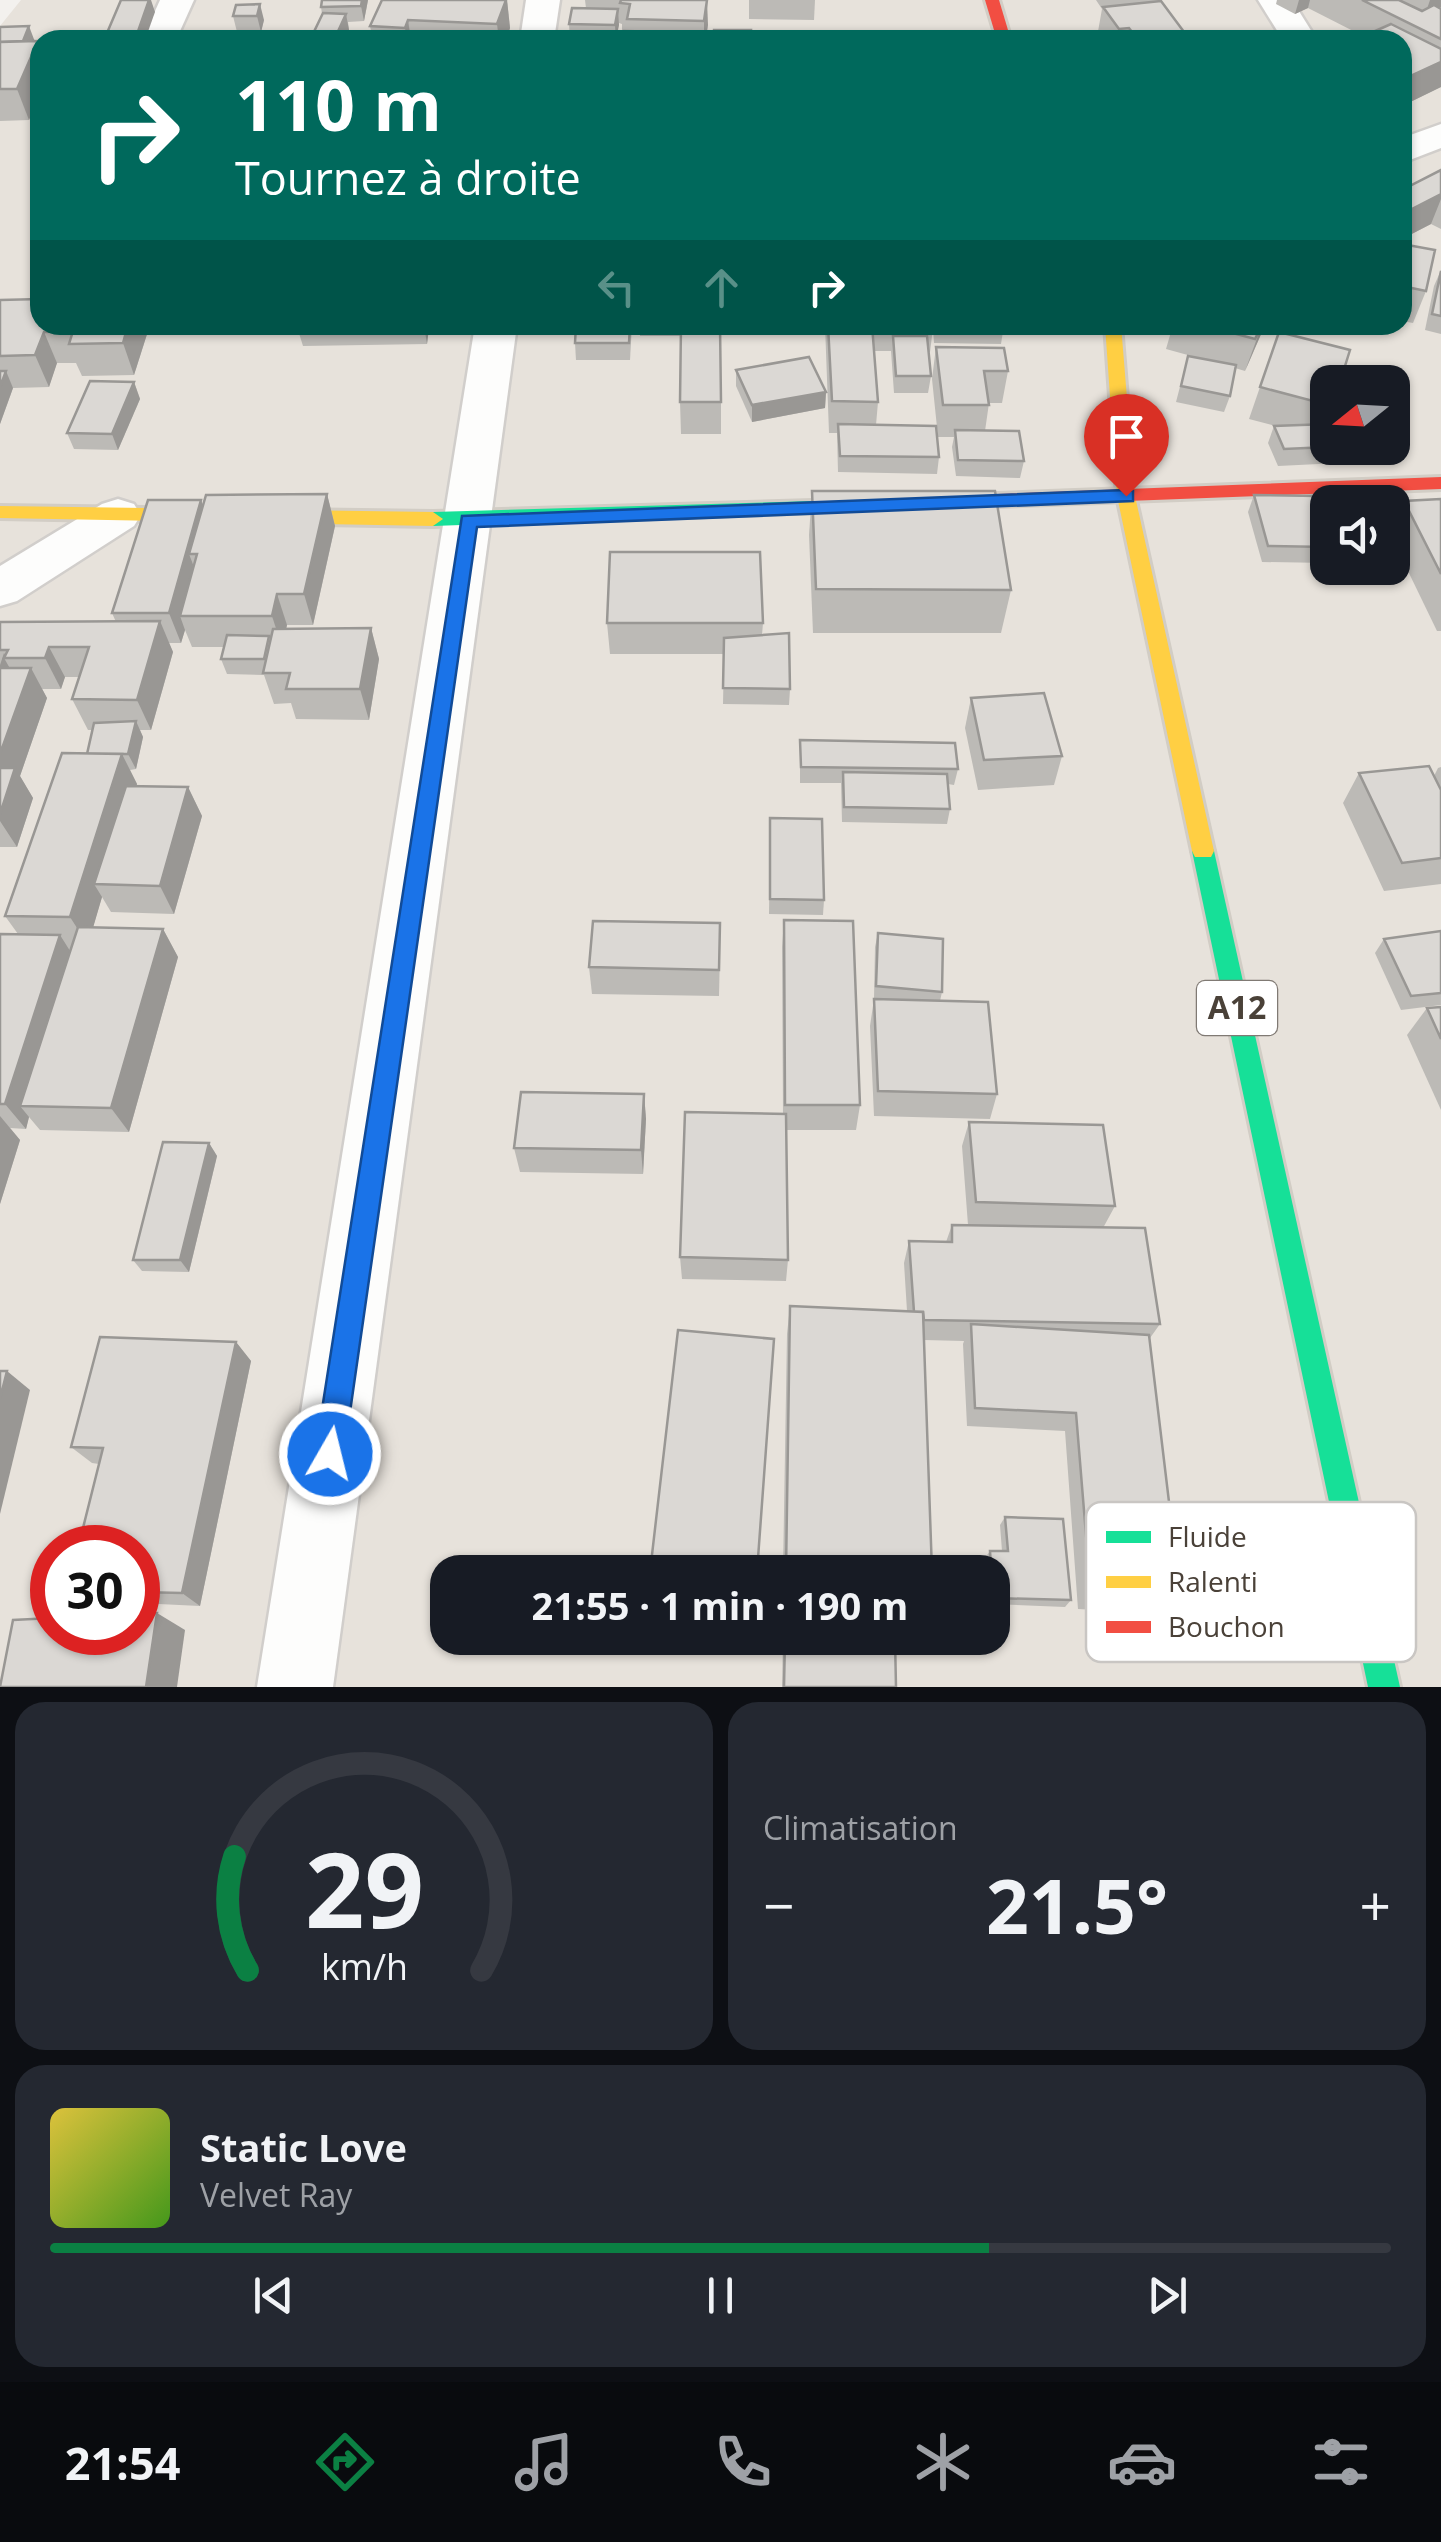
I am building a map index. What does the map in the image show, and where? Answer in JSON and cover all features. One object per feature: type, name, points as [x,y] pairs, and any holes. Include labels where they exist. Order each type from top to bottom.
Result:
[{"type":"street","points":[[164,30],[177,0]]},
{"type":"street","points":[[538,30],[542,0]]},
{"type":"street","points":[[992,0],[1001,30]]},
{"type":"street","points":[[1275,0],[1294,30]]},
{"type":"street","points":[[1412,148],[1441,135]]},
{"type":"street","points":[[294,1687],[495,335]]},
{"type":"street","name":"A12","points":[[1114,335],[1126,496],[1344,1502]]},
{"type":"street","points":[[0,512],[469,520],[1441,483]]},
{"type":"street","points":[[0,589],[118,515]]},
{"type":"street","name":"A12","points":[[1379,1662],[1384,1687]]},
{"type":"shaded area","points":[[21,0],[1441,0],[1441,1687],[0,1687],[0,26]]},
{"type":"building","points":[[121,0],[149,0],[138,30],[108,30]]},
{"type":"building","points":[[322,0],[362,0],[361,6],[321,7]]},
{"type":"building","points":[[382,0],[506,0],[497,24],[408,20],[405,28],[370,26]]},
{"type":"building","points":[[707,0],[704,21],[627,19],[630,4],[620,3]]},
{"type":"building","points":[[1362,0],[1399,0],[1422,11],[1434,5],[1441,9],[1441,39]]},
{"type":"building","points":[[1161,1],[1183,30],[1119,29],[1103,7]]},
{"type":"building","points":[[260,4],[257,16],[233,16],[236,5]]},
{"type":"building","points":[[572,8],[618,9],[615,25],[569,24]]},
{"type":"building","points":[[323,13],[346,14],[339,30],[315,30]]},
{"type":"building","points":[[1391,24],[1403,30],[1378,30]]},
{"type":"building","points":[[29,26],[23,41],[0,42],[0,27]]},
{"type":"building","points":[[1412,34],[1441,49],[1441,62],[1412,75]]},
{"type":"building","points":[[30,41],[30,59],[17,89],[0,89],[0,42]]},
{"type":"building","points":[[1441,170],[1441,194],[1412,209],[1412,185]]},
{"type":"building","points":[[1412,246],[1435,250],[1426,291],[1412,288]]},
{"type":"building","points":[[1441,271],[1441,316],[1432,314]]},
{"type":"building","points":[[30,299],[30,335],[43,335],[35,355],[0,356],[0,300]]},
{"type":"building","points":[[72,335],[125,335],[123,343],[69,344]]},
{"type":"building","points":[[575,335],[629,335],[629,343],[575,343]]},
{"type":"building","points":[[681,335],[720,335],[721,402],[680,402]]},
{"type":"building","points":[[829,335],[873,335],[878,402],[832,401]]},
{"type":"building","points":[[1278,335],[1350,350],[1345,365],[1310,365],[1310,400],[1260,387]]},
{"type":"building","points":[[893,336],[927,336],[931,376],[896,376]]},
{"type":"building","points":[[936,347],[1004,348],[1008,371],[984,371],[989,405],[943,405]]},
{"type":"building","points":[[1188,356],[1236,365],[1230,396],[1181,386]]},
{"type":"building","points":[[809,357],[826,392],[752,405],[736,370]]},
{"type":"building","points":[[90,381],[134,382],[112,434],[67,433]]},
{"type":"building","points":[[838,424],[936,426],[939,457],[840,456]]},
{"type":"building","points":[[1310,425],[1310,448],[1284,449],[1274,426]]},
{"type":"building","points":[[955,430],[1019,431],[1024,461],[958,460]]},
{"type":"building","points":[[812,491],[995,491],[1011,590],[816,589]]},
{"type":"building","points":[[327,494],[304,594],[277,594],[272,616],[180,616],[197,554],[189,554],[206,495]]},
{"type":"building","points":[[1254,495],[1310,496],[1310,547],[1268,546]]},
{"type":"building","points":[[1441,499],[1441,574],[1410,513],[1410,501]]},
{"type":"building","points":[[148,500],[201,500],[169,613],[112,613]]},
{"type":"building","points":[[610,552],[760,552],[763,623],[607,623]]},
{"type":"building","points":[[160,621],[137,700],[72,699],[89,647],[49,647],[45,658],[4,658],[8,650],[0,650],[0,622]]},
{"type":"building","points":[[371,628],[360,689],[286,689],[290,673],[263,673],[273,629]]},
{"type":"building","points":[[789,633],[790,689],[723,688],[724,638]]},
{"type":"building","points":[[227,635],[269,636],[264,659],[221,659]]},
{"type":"building","points":[[0,668],[31,668],[0,754]]},
{"type":"building","points":[[1044,693],[1062,756],[984,760],[971,698]]},
{"type":"building","points":[[136,721],[128,754],[87,754],[94,723]]},
{"type":"building","points":[[800,740],[955,743],[958,769],[801,767]]},
{"type":"building","points":[[62,753],[122,754],[70,917],[5,916]]},
{"type":"building","points":[[1429,766],[1441,790],[1441,858],[1402,863],[1359,773]]},
{"type":"building","points":[[0,768],[15,768],[0,814]]},
{"type":"building","points":[[843,772],[947,774],[950,809],[844,807]]},
{"type":"building","points":[[126,786],[188,787],[160,886],[94,884]]},
{"type":"building","points":[[770,818],[822,819],[824,900],[770,899]]},
{"type":"building","points":[[784,920],[853,921],[860,1105],[785,1105]]},
{"type":"building","points":[[593,921],[720,923],[719,970],[589,967]]},
{"type":"building","points":[[78,927],[163,929],[111,1108],[20,1106]]},
{"type":"building","points":[[1441,931],[1441,993],[1411,996],[1384,939]]},
{"type":"building","points":[[878,933],[943,939],[942,992],[876,986]]},
{"type":"building","points":[[0,934],[60,935],[5,1104],[0,1104]]},
{"type":"building","points":[[874,999],[988,1002],[997,1094],[878,1091]]},
{"type":"building","points":[[1441,1007],[1441,1039],[1427,1008]]},
{"type":"building","points":[[521,1092],[644,1094],[641,1150],[514,1148]]},
{"type":"building","points":[[685,1112],[786,1114],[788,1260],[680,1257]]},
{"type":"building","points":[[969,1122],[1103,1125],[1115,1206],[976,1202]]},
{"type":"building","points":[[163,1142],[209,1143],[180,1260],[133,1260]]},
{"type":"building","points":[[952,1225],[1145,1228],[1160,1324],[924,1320],[923,1312],[914,1312],[909,1241],[952,1242]]},
{"type":"building","points":[[790,1306],[923,1312],[931,1555],[786,1555]]},
{"type":"building","points":[[971,1324],[1149,1335],[1169,1502],[1086,1502],[1086,1535],[1076,1413],[975,1408]]},
{"type":"building","points":[[678,1330],[774,1339],[758,1555],[652,1555]]},
{"type":"building","points":[[100,1337],[236,1342],[182,1593],[160,1592],[160,1525],[84,1525],[103,1448],[71,1447]]},
{"type":"building","points":[[0,1371],[7,1371],[0,1399]]},
{"type":"building","points":[[1005,1517],[1063,1519],[1071,1600],[1010,1598],[1010,1555],[990,1555],[990,1551],[1008,1551]]},
{"type":"building","points":[[30,1619],[30,1655],[151,1655],[146,1687],[0,1687],[13,1620]]},
{"type":"building","points":[[785,1655],[895,1655],[896,1687],[784,1687]]},
{"type":"traffic: fast","points":[[433,519],[813,507]]},
{"type":"traffic: fast","points":[[1203,851],[1344,1502]]},
{"type":"traffic: fast","points":[[1379,1662],[1384,1687]]},
{"type":"traffic: slow","points":[[1114,335],[1126,496],[1203,851]]},
{"type":"traffic: slow","points":[[0,512],[433,519]]},
{"type":"traffic: jam","points":[[992,0],[1001,30]]},
{"type":"traffic: jam","points":[[813,507],[1441,483]]},
{"type":"route","points":[[330,1454],[469,520],[1126,496]]}]
